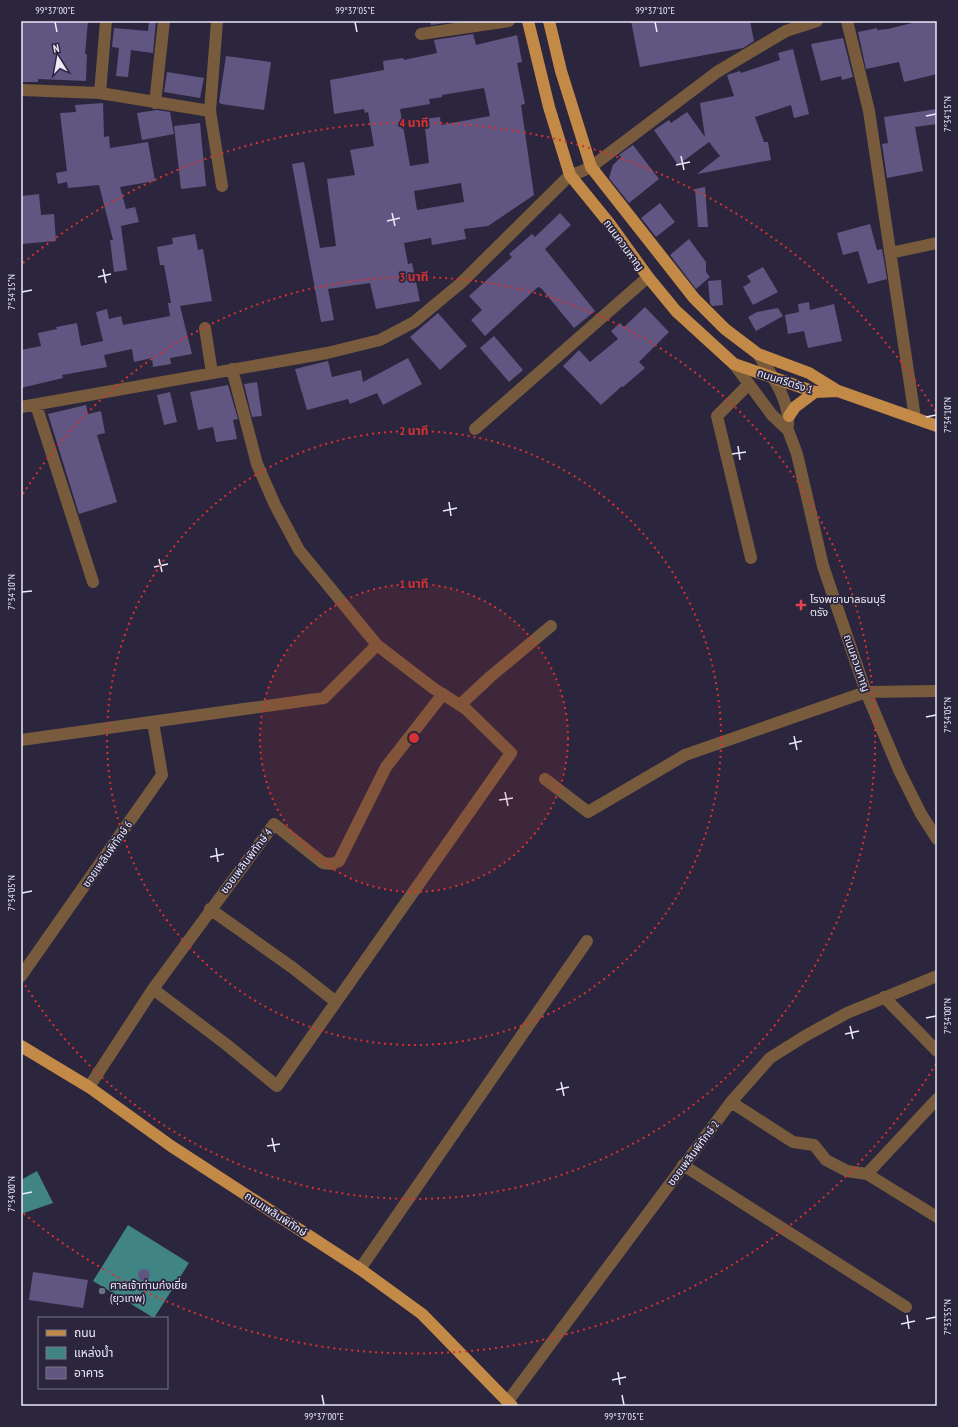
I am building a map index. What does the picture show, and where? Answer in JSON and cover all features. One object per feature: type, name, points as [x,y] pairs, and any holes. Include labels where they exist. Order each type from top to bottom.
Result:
[{"type":"main road","name":"ถนนควนหาญ","points":[[528,21],[549,107],[570,175],[609,223],[648,277],[676,311],[734,364]]},
{"type":"main road","name":"ถนนควนหาญ","points":[[549,21],[561,71],[591,166],[694,298],[725,329],[758,354]]},
{"type":"main road","name":"ถนนศรีตรัง 1","points":[[758,354],[809,373],[838,391],[937,426]]},
{"type":"main road","name":"ถนนศรีตรัง 1","points":[[734,364],[815,392],[838,391]]},
{"type":"main road","points":[[789,416],[795,407],[815,392]]},
{"type":"main road","name":"ถนนเพลินพิทักษ์","points":[[21,1046],[89,1087],[172,1146],[360,1269],[422,1314],[510,1404]]},
{"type":"street","points":[[100,93],[106,21]]},
{"type":"street","points":[[155,103],[164,21]]},
{"type":"street","points":[[217,21],[210,110],[222,186]]},
{"type":"street","points":[[421,34],[509,21]]},
{"type":"street","points":[[21,407],[327,352],[380,340],[414,322],[462,283],[570,175],[591,166],[717,72],[786,31],[817,21]]},
{"type":"street","points":[[847,21],[869,111],[915,418]]},
{"type":"street","points":[[21,90],[100,93],[155,103],[210,110]]},
{"type":"street","points":[[890,253],[937,243]]},
{"type":"street","points":[[475,429],[648,277]]},
{"type":"street","points":[[204,328],[212,373]]},
{"type":"street","name":"ถนนควนหาญ","points":[[758,354],[774,378],[789,416],[788,430],[797,454],[823,566],[866,692],[899,770],[921,814],[937,839]]},
{"type":"street","name":"ถนนควนหาญ","points":[[734,364],[772,415],[788,430]]},
{"type":"street","points":[[153,989],[227,1045],[277,1086],[511,753],[460,705],[377,645],[299,550],[275,505],[257,464],[232,369]]},
{"type":"street","points":[[749,384],[717,416],[751,558]]},
{"type":"street","points":[[36,405],[93,582]]},
{"type":"street","points":[[460,705],[490,677],[551,626]]},
{"type":"street","points":[[21,740],[324,698],[377,645]]},
{"type":"street","points":[[545,779],[588,812],[686,755],[866,692],[937,691]]},
{"type":"street","name":"ซอยเพลินพิทักษ์ 4","points":[[89,1087],[153,989],[210,909],[274,824],[324,863],[332,864],[339,861],[386,768],[443,694]]},
{"type":"street","name":"ซอยเพลินพิทักษ์ 6","points":[[21,976],[162,775],[154,722]]},
{"type":"street","points":[[210,909],[293,968],[336,1002]]},
{"type":"street","points":[[360,1269],[587,941]]},
{"type":"street","name":"ซอยเพลินพิทักษ์ 2","points":[[510,1404],[730,1102],[770,1058],[805,1036],[847,1014],[884,997],[937,976]]},
{"type":"street","points":[[884,997],[937,1051]]},
{"type":"street","points":[[867,1174],[937,1099]]},
{"type":"street","points":[[730,1102],[793,1142],[814,1145],[826,1160],[847,1171],[867,1174],[937,1217]]},
{"type":"street","points":[[683,1165],[906,1307]]},
{"type":"water","points":[[37,1171],[53,1203],[21,1214],[21,1180]]},
{"type":"water","points":[[128,1225],[189,1263],[155,1317],[93,1281]]},
{"type":"building","points":[[21,21],[88,21],[85,54],[87,54],[86,81],[38,79],[38,82],[21,82]]},
{"type":"building","points":[[149,21],[156,21],[153,53],[131,50],[128,77],[116,76],[119,48],[112,47],[114,28],[148,31]]},
{"type":"building","points":[[430,21],[458,21],[431,25]]},
{"type":"building","points":[[631,21],[750,21],[754,41],[743,48],[640,67]]},
{"type":"building","points":[[920,21],[937,21],[937,74],[904,82],[899,62],[866,69],[858,32],[877,28],[877,30],[888,29]]},
{"type":"building","points":[[473,34],[476,45],[517,35],[522,62],[517,63],[525,104],[521,105],[534,195],[488,226],[464,229],[466,239],[432,245],[431,238],[404,243],[408,264],[412,263],[420,301],[376,309],[370,283],[328,289],[334,320],[321,322],[292,164],[304,162],[320,248],[336,246],[327,179],[355,175],[350,150],[374,146],[368,112],[365,113],[364,109],[334,114],[330,80],[384,70],[383,61],[403,58],[404,60],[437,53],[434,40]],"holes":[[[484,88],[490,116],[441,125],[440,117],[424,119],[429,163],[410,166],[400,109],[430,104],[429,99],[442,97],[442,95]],[[461,183],[464,202],[417,210],[414,191]]]},
{"type":"building","points":[[843,38],[853,77],[842,80],[841,76],[821,81],[811,44]]},
{"type":"building","points":[[793,49],[809,114],[794,118],[791,105],[755,117],[764,142],[768,142],[771,160],[697,174],[720,156],[709,142],[678,165],[654,130],[669,120],[671,123],[687,112],[705,137],[700,103],[734,96],[727,75],[740,71],[741,73],[780,60],[778,53]]},
{"type":"building","points":[[226,56],[271,62],[264,110],[221,104],[219,102]]},
{"type":"building","points":[[167,72],[204,78],[200,98],[164,92]]},
{"type":"building","points":[[103,103],[104,137],[109,136],[110,148],[148,142],[155,181],[120,187],[126,209],[135,207],[139,222],[121,226],[127,270],[114,272],[110,240],[113,240],[99,185],[68,188],[67,182],[58,184],[56,173],[67,171],[60,113],[76,112],[75,105]]},
{"type":"building","points":[[937,109],[937,124],[915,127],[923,171],[887,178],[882,144],[888,143],[884,117]]},
{"type":"building","points":[[157,110],[170,112],[174,134],[142,140],[137,113]]},
{"type":"building","points":[[200,123],[206,186],[181,189],[174,126]]},
{"type":"building","points":[[633,145],[659,179],[629,203],[609,178],[613,165],[621,157],[619,155]]},
{"type":"building","points":[[705,187],[708,227],[698,227],[695,189]]},
{"type":"building","points":[[39,194],[41,215],[54,214],[56,241],[21,244],[21,196]]},
{"type":"building","points":[[660,203],[675,222],[656,237],[641,218]]},
{"type":"building","points":[[560,213],[571,225],[545,249],[595,311],[574,328],[541,288],[538,287],[485,336],[471,320],[482,310],[469,296],[512,257],[509,254],[532,234],[535,237]]},
{"type":"building","points":[[870,224],[877,250],[882,249],[887,279],[868,284],[858,251],[843,255],[837,233]]},
{"type":"building","points":[[195,234],[198,250],[203,249],[212,301],[180,306],[192,354],[170,358],[171,364],[153,367],[152,358],[134,362],[132,349],[104,355],[107,367],[62,375],[63,378],[21,388],[21,350],[41,346],[38,333],[57,329],[56,327],[77,323],[81,346],[103,341],[96,312],[107,309],[109,319],[121,316],[123,325],[170,316],[168,303],[171,303],[164,265],[160,265],[157,247],[173,244],[172,238]]},
{"type":"building","points":[[689,239],[706,262],[706,272],[710,277],[696,289],[670,255]]},
{"type":"building","points":[[763,267],[778,292],[753,305],[743,287],[751,282],[747,276]]},
{"type":"building","points":[[721,280],[723,305],[712,306],[710,303],[708,281]]},
{"type":"building","points":[[809,302],[810,310],[834,304],[842,341],[808,348],[804,331],[788,334],[785,315],[799,312],[798,304]]},
{"type":"building","points":[[645,307],[669,332],[639,362],[645,368],[601,405],[563,366],[579,350],[590,362],[618,339],[611,331],[620,323],[624,327]]},
{"type":"building","points":[[778,308],[783,316],[756,331],[748,317],[757,312]]},
{"type":"building","points":[[438,313],[467,346],[440,370],[410,337]]},
{"type":"building","points":[[494,336],[523,370],[509,382],[480,348]]},
{"type":"building","points":[[408,358],[422,384],[383,405],[377,393],[350,404],[348,399],[307,410],[295,369],[328,361],[332,377],[361,370],[363,382]]},
{"type":"building","points":[[257,382],[262,416],[252,417],[244,384]]},
{"type":"building","points":[[228,385],[238,419],[233,420],[237,439],[216,442],[213,427],[198,430],[190,392]]},
{"type":"building","points":[[170,392],[177,422],[164,425],[157,395]]},
{"type":"building","points":[[86,405],[88,414],[101,411],[105,433],[97,435],[117,502],[79,514],[48,414]]},
{"type":"building","points":[[144,1269],[148,1271],[150,1275],[148,1279],[144,1281],[140,1279],[138,1275],[140,1271]]},
{"type":"building","points":[[33,1272],[88,1280],[83,1308],[29,1300]]},
{"type":"place","name":"โรงพยาบาลธนบุรี ตรัง","points":[[801,605]]},
{"type":"place","name":"ศาลเจ้าท่ามก๋งเยี่ย (ยุวเทพ)","points":[[102,1291]]}]
